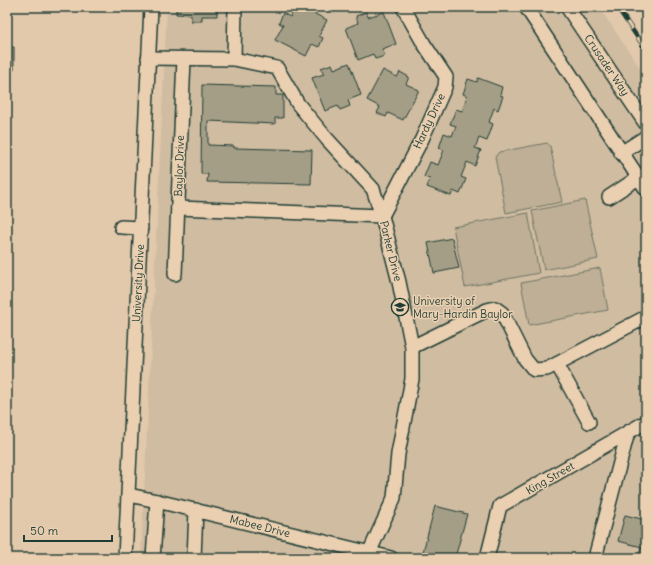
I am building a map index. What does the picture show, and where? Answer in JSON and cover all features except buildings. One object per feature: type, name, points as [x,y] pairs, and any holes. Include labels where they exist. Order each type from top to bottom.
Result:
[{"type":"street","name":"University Drive","points":[[126,558],[151,7]]},
{"type":"street","points":[[234,59],[235,7]]},
{"type":"street","name":"Hardy Drive","points":[[382,216],[422,139],[445,87],[446,77],[424,44],[403,7]]},
{"type":"street","points":[[526,7],[646,189]]},
{"type":"street","name":"Crusader Way","points":[[567,7],[646,124]]},
{"type":"street","name":"Parker Drive","points":[[148,58],[234,59],[277,68],[298,104],[327,139],[373,189],[382,216],[399,282],[412,347],[412,379],[398,454],[394,498],[369,553]]},
{"type":"street","name":"Baylor Drive","points":[[175,274],[184,59]]},
{"type":"street","points":[[621,152],[646,137]]},
{"type":"street","points":[[609,197],[638,178]]},
{"type":"street","points":[[178,208],[382,216]]},
{"type":"street","points":[[121,226],[141,228]]},
{"type":"street","points":[[412,347],[487,310],[495,308],[502,313],[525,359],[534,370],[547,369],[646,317]]},
{"type":"street","points":[[557,364],[589,422]]},
{"type":"street","name":"King Street","points":[[488,558],[500,506],[646,422]]},
{"type":"street","points":[[595,558],[628,432]]},
{"type":"street","name":"Mabee Drive","points":[[129,495],[391,558]]},
{"type":"street","points":[[153,558],[157,501]]},
{"type":"street","points":[[194,558],[196,510]]},
{"type":"shaded area","name":"University of Mary-Hardin Baylor","points":[[167,7],[599,7],[646,77],[646,558],[141,558]]},
{"type":"shaded area","points":[[547,143],[550,146],[562,202],[506,213],[495,157],[499,152]]},
{"type":"shaded area","points":[[585,200],[598,259],[544,270],[532,211]]},
{"type":"shaded area","points":[[528,213],[539,273],[465,287],[453,227]]},
{"type":"shaded area","points":[[600,268],[608,310],[529,325],[521,283]]},
{"type":"railway","points":[[617,7],[646,50]]},
{"type":"place","name":"University of Mary-Hardin Baylor","points":[[400,307]]}]
